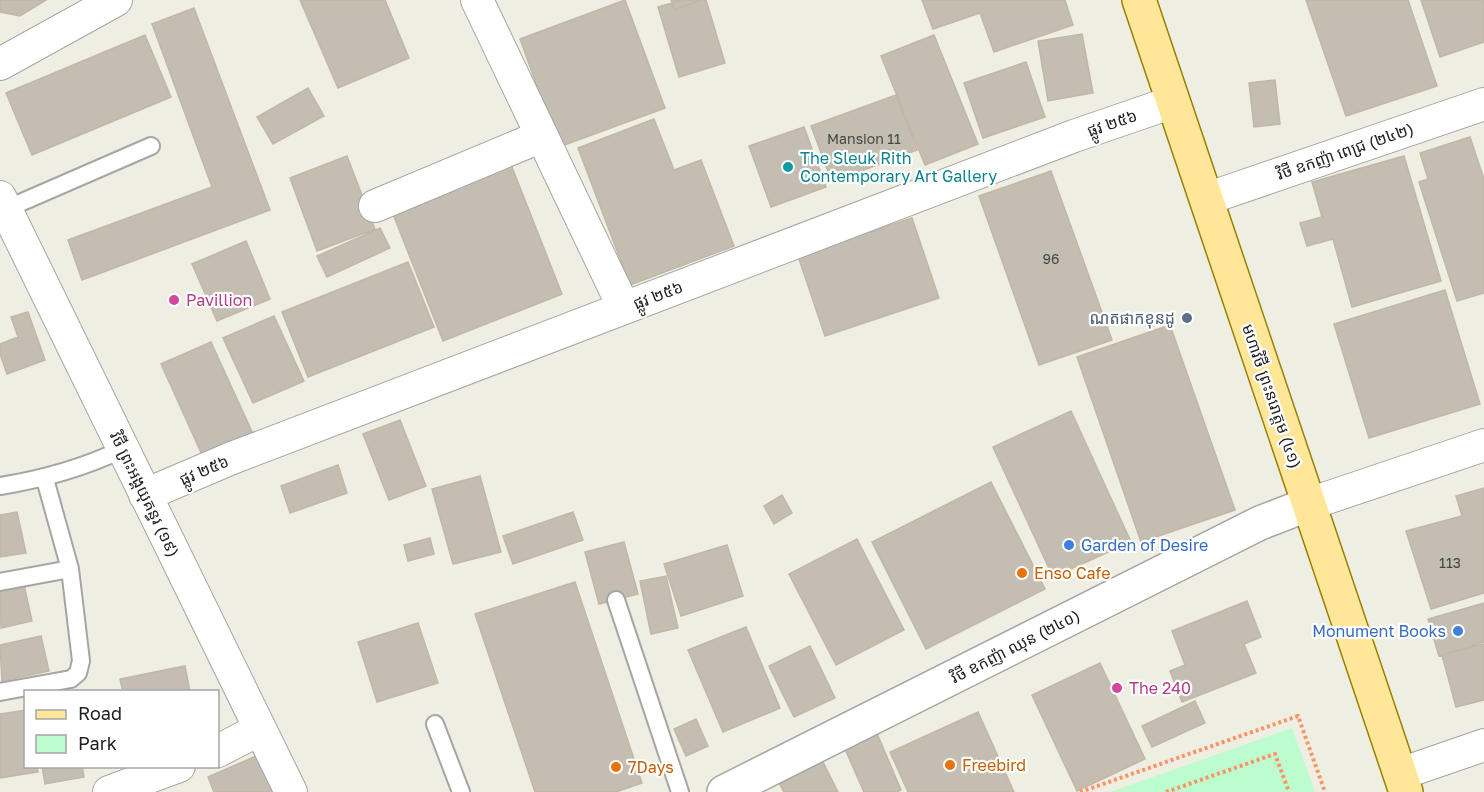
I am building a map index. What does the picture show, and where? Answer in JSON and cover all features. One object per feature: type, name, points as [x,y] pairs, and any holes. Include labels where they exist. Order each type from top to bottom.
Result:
[{"type":"main road","name":"មហាវិថី ព្រះនរោត្តម (៤១)","points":[[1139,0],[1403,783]]},
{"type":"street","points":[[0,64],[116,0]]},
{"type":"street","points":[[477,0],[624,308]]},
{"type":"street","name":"ផ្លូវ ២៥៦","points":[[145,495],[232,458],[624,308],[1074,136],[1173,102]]},
{"type":"street","name":"វិថី ឧកញ៉ា ពេជ្រ (២៤២)","points":[[1206,199],[1484,104]]},
{"type":"street","points":[[375,206],[542,136]]},
{"type":"street","name":"វិថី ព្រះអង្គយុគន្ធរ (១៩)","points":[[3,203],[291,792]]},
{"type":"street","points":[[1309,504],[1484,446]]},
{"type":"street","name":"វិថី ឧកញ៉ា ឈុន (២៤០)","points":[[724,792],[1260,523],[1309,504]]},
{"type":"street","points":[[219,750],[260,729]]},
{"type":"street","points":[[1403,783],[1484,746]]},
{"type":"street","points":[[109,792],[174,768]]},
{"type":"lane","points":[[3,203],[151,146]]},
{"type":"lane","points":[[0,486],[45,479],[93,464],[123,449]]},
{"type":"lane","points":[[0,692],[71,679],[78,673],[81,661],[70,569],[45,479]]},
{"type":"lane","points":[[0,582],[70,569]]},
{"type":"lane","points":[[616,600],[680,792]]},
{"type":"lane","points":[[435,724],[461,792]]},
{"type":"path","points":[[1080,792],[1298,716],[1325,792]]},
{"type":"path","points":[[1166,792],[1275,754],[1289,792]]},
{"type":"green space","points":[[1292,728],[1315,792],[1110,792]]},
{"type":"building","points":[[0,0],[46,0],[20,16],[0,12]]},
{"type":"building","points":[[300,0],[385,0],[409,58],[338,88]]},
{"type":"building","points":[[625,0],[665,108],[559,147],[520,39]]},
{"type":"building","points":[[671,0],[701,0],[675,10]]},
{"type":"building","points":[[682,0],[706,0],[725,63],[679,77],[658,7]]},
{"type":"building","points":[[922,0],[1065,0],[1073,25],[994,52],[980,13],[933,29]]},
{"type":"building","points":[[1306,0],[1408,0],[1437,86],[1346,116]]},
{"type":"building","points":[[1421,0],[1484,0],[1484,42],[1440,57]]},
{"type":"building","points":[[194,8],[270,210],[82,280],[68,240],[212,187],[152,24]]},
{"type":"building","points":[[1082,34],[1093,93],[1048,101],[1038,41]]},
{"type":"building","points":[[145,35],[171,97],[32,155],[6,93]]},
{"type":"building","points":[[934,35],[978,144],[925,165],[881,56]]},
{"type":"building","points":[[1026,62],[1045,117],[983,138],[964,83]]},
{"type":"building","points":[[1275,80],[1280,124],[1254,127],[1249,83]]},
{"type":"building","points":[[308,88],[324,116],[273,144],[257,117]]},
{"type":"building","points":[[896,95],[917,150],[832,182],[811,126]]},
{"type":"building","points":[[654,119],[674,170],[701,160],[734,246],[630,285],[578,148]]},
{"type":"building","name":"The Sleuk Rith Contemporary Art Gallery","points":[[804,127],[826,187],[771,207],[749,146]]},
{"type":"building","points":[[1470,137],[1484,179],[1484,293],[1457,301],[1419,182],[1428,179],[1420,153]]},
{"type":"building","points":[[347,156],[375,229],[317,251],[290,178]]},
{"type":"building","points":[[1404,156],[1441,281],[1352,307],[1333,239],[1307,246],[1300,223],[1322,217],[1312,182]]},
{"type":"building","points":[[508,157],[562,294],[443,341],[389,204]]},
{"type":"building","points":[[1051,171],[1112,340],[1039,365],[979,196]]},
{"type":"building","points":[[912,218],[939,298],[825,336],[798,256]]},
{"type":"building","points":[[380,228],[390,248],[327,277],[317,256]]},
{"type":"building","points":[[246,241],[270,299],[217,321],[192,264]]},
{"type":"building","points":[[408,262],[434,327],[308,377],[282,312]]},
{"type":"building","points":[[1445,290],[1480,404],[1369,438],[1334,324]]},
{"type":"building","points":[[28,312],[45,360],[7,374],[0,354],[0,344],[18,337],[11,317]]},
{"type":"building","points":[[274,316],[304,381],[253,403],[223,338]]},
{"type":"building","points":[[1170,325],[1235,510],[1141,542],[1077,357]]},
{"type":"building","points":[[211,342],[253,434],[203,457],[161,364]]},
{"type":"building","points":[[1071,411],[1131,542],[1053,577],[993,447]]},
{"type":"building","points":[[400,420],[426,486],[389,500],[363,434]]},
{"type":"building","points":[[338,465],[347,493],[290,513],[281,486]]},
{"type":"building","points":[[480,476],[501,552],[453,564],[432,489]]},
{"type":"building","points":[[991,482],[1045,589],[926,649],[872,542]]},
{"type":"building","points":[[1484,488],[1484,593],[1431,609],[1406,531],[1462,516],[1456,496]]},
{"type":"building","points":[[782,495],[792,513],[774,524],[764,506]]},
{"type":"building","points":[[17,512],[26,553],[0,557],[0,515]]},
{"type":"building","points":[[573,512],[583,540],[513,564],[503,536]]},
{"type":"building","points":[[430,538],[434,554],[408,561],[404,545]]},
{"type":"building","points":[[857,539],[904,630],[836,665],[789,574]]},
{"type":"building","points":[[624,542],[638,594],[599,604],[585,552]]},
{"type":"building","points":[[727,545],[743,596],[681,616],[664,564]]},
{"type":"building","points":[[666,576],[678,628],[651,634],[640,581]]},
{"type":"building","points":[[575,582],[642,783],[616,792],[535,792],[475,614]]},
{"type":"building","points":[[24,585],[32,621],[1,628],[0,591]]},
{"type":"building","points":[[1247,601],[1261,637],[1244,644],[1256,673],[1182,702],[1170,671],[1185,665],[1172,631]]},
{"type":"building","name":"Monument Books","points":[[1484,603],[1484,642],[1439,656],[1428,619]]},
{"type":"building","points":[[418,623],[438,683],[377,702],[358,642]]},
{"type":"building","points":[[746,627],[780,708],[723,732],[688,650]]},
{"type":"building","points":[[41,636],[49,671],[2,681],[0,645]]},
{"type":"building","points":[[1484,644],[1484,700],[1456,707],[1442,655]]},
{"type":"building","points":[[810,646],[835,698],[794,717],[769,666]]},
{"type":"building","points":[[1100,663],[1145,759],[1077,791],[1032,695]]},
{"type":"building","points":[[185,666],[190,690],[123,690],[120,679]]},
{"type":"building","points":[[1195,701],[1205,723],[1152,747],[1142,726]]},
{"type":"building","points":[[24,710],[24,768],[37,768],[38,772],[0,778],[0,714]]},
{"type":"building","points":[[978,712],[1014,792],[908,792],[890,752]]},
{"type":"building","points":[[696,719],[708,746],[686,756],[674,729]]},
{"type":"building","points":[[873,724],[901,790],[897,792],[864,792],[840,738]]},
{"type":"building","points":[[261,754],[277,792],[214,792],[208,777]]},
{"type":"building","points":[[819,754],[838,792],[784,792],[775,775]]},
{"type":"building","points":[[42,768],[82,768],[84,777],[45,784]]},
{"type":"place","name":"The Sleuk Rith Contemporary Art Gallery","points":[[788,167]]},
{"type":"place","name":"Pavillion","points":[[174,300]]},
{"type":"place","name":"ណតផាកខុនដូ","points":[[1187,318]]},
{"type":"place","name":"Garden of Desire","points":[[1069,545]]},
{"type":"place","name":"Enso Cafe","points":[[1022,573]]},
{"type":"place","name":"Monument Books","points":[[1458,631]]},
{"type":"place","name":"The 240","points":[[1117,688]]},
{"type":"place","name":"Freebird","points":[[950,765]]},
{"type":"place","name":"7Days","points":[[616,767]]}]
